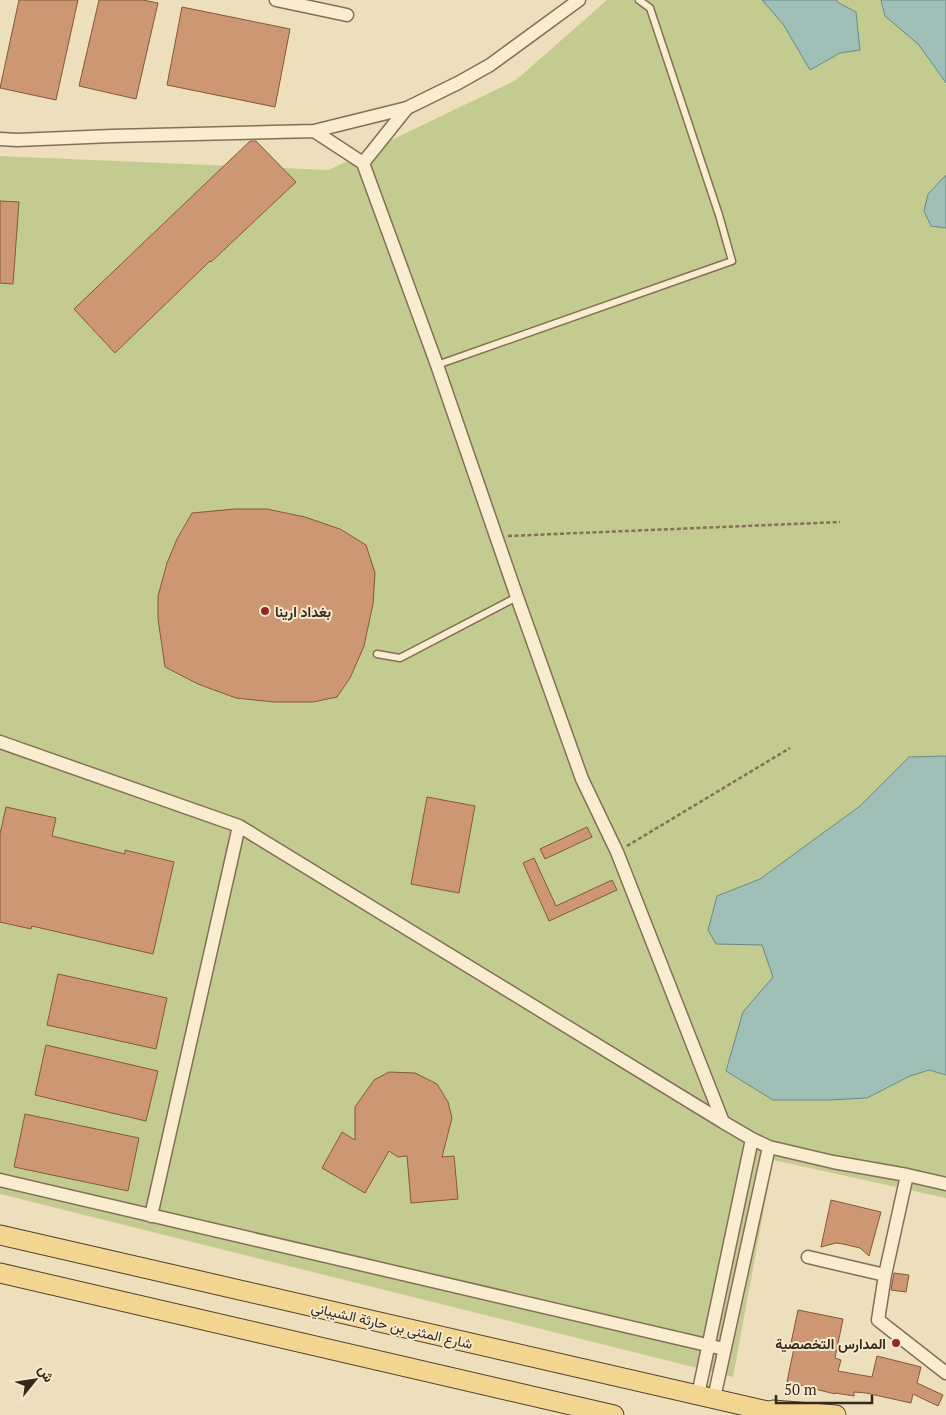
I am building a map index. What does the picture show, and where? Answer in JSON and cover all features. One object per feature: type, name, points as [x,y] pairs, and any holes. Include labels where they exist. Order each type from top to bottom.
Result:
[{"type":"main road","name":"شارع المثنى بن حارثة الشيباني","points":[[0,1235],[784,1415]]},
{"type":"main road","points":[[0,1273],[614,1415]]},
{"type":"main road","points":[[754,1408],[836,1415]]},
{"type":"street","points":[[276,0],[347,15]]},
{"type":"street","points":[[0,139],[314,131],[407,108],[458,83],[490,65],[579,0]]},
{"type":"street","points":[[363,163],[407,108]]},
{"type":"street","points":[[314,131],[363,163],[437,364],[582,779],[617,852],[723,1122]]},
{"type":"street","points":[[0,742],[239,826],[723,1122],[769,1147],[833,1162],[946,1184]]},
{"type":"street","points":[[151,1216],[239,826]]},
{"type":"street","points":[[706,1396],[708,1345],[752,1139]]},
{"type":"street","points":[[706,1396],[724,1349],[769,1147]]},
{"type":"street","points":[[907,1175],[885,1275],[878,1320],[946,1373]]},
{"type":"street","points":[[0,1180],[724,1349]]},
{"type":"street","points":[[808,1257],[885,1275]]},
{"type":"lane","points":[[437,364],[732,261],[719,215],[650,8],[639,0]]},
{"type":"lane","points":[[377,654],[400,658],[517,597]]},
{"type":"path","points":[[497,537],[840,522]]},
{"type":"path","points":[[617,852],[790,748]]},
{"type":"green space","points":[[607,0],[946,0],[946,1198],[773,1160],[733,1377],[0,1194],[0,156],[329,170],[516,80]]},
{"type":"water","points":[[762,0],[837,0],[837,2],[856,12],[860,50],[840,53],[810,70],[783,24]]},
{"type":"water","points":[[881,0],[946,0],[946,83],[919,45],[885,16]]},
{"type":"water","points":[[946,175],[946,228],[931,226],[924,211],[928,194]]},
{"type":"water","points":[[946,756],[946,1075],[929,1070],[910,1076],[867,1098],[773,1100],[726,1071],[743,1012],[773,977],[762,945],[716,944],[708,930],[717,896],[760,879],[860,806],[909,757]]},
{"type":"building","points":[[19,0],[78,0],[56,100],[0,88]]},
{"type":"building","points":[[99,0],[143,0],[158,3],[136,99],[79,86]]},
{"type":"building","points":[[182,7],[290,29],[275,107],[167,85]]},
{"type":"building","points":[[250,141],[256,141],[296,182],[210,261],[115,353],[74,309]]},
{"type":"building","points":[[0,201],[19,202],[13,284],[0,283]]},
{"type":"building","name":"بغداد ارينا","points":[[235,509],[267,509],[305,517],[340,529],[366,545],[375,573],[373,604],[364,646],[350,678],[337,697],[313,702],[274,702],[236,698],[198,684],[165,667],[158,619],[158,596],[167,563],[177,539],[192,513]]},
{"type":"building","points":[[427,797],[475,806],[459,893],[411,884]]},
{"type":"building","points":[[6,807],[56,818],[52,836],[125,854],[125,850],[174,862],[153,954],[32,926],[31,929],[0,922],[0,834]]},
{"type":"building","points":[[587,827],[592,837],[545,859],[540,849]]},
{"type":"building","points":[[534,858],[556,906],[612,880],[617,890],[549,921],[523,863]]},
{"type":"building","points":[[58,974],[167,998],[156,1049],[47,1025]]},
{"type":"building","points":[[46,1045],[158,1071],[146,1121],[35,1095]]},
{"type":"building","points":[[389,1072],[415,1073],[437,1084],[448,1102],[452,1118],[442,1157],[454,1156],[458,1199],[411,1203],[407,1156],[398,1157],[389,1151],[365,1193],[322,1168],[342,1132],[355,1140],[355,1107],[374,1080]]},
{"type":"building","points":[[25,1114],[139,1138],[128,1191],[14,1167]]},
{"type":"building","points":[[831,1200],[881,1212],[869,1256],[860,1248],[843,1244],[836,1243],[821,1247]]},
{"type":"building","points":[[894,1273],[909,1275],[906,1292],[891,1290]]},
{"type":"building","points":[[798,1310],[843,1319],[835,1358],[841,1360],[838,1371],[872,1377],[877,1356],[921,1367],[917,1383],[943,1395],[938,1406],[913,1394],[911,1403],[866,1393],[854,1392],[854,1396],[835,1394],[787,1382],[795,1343],[791,1343]]},
{"type":"place","name":"بغداد ارينا","points":[[265,611]]},
{"type":"place","name":"المدارس التخصصية","points":[[896,1343]]}]
